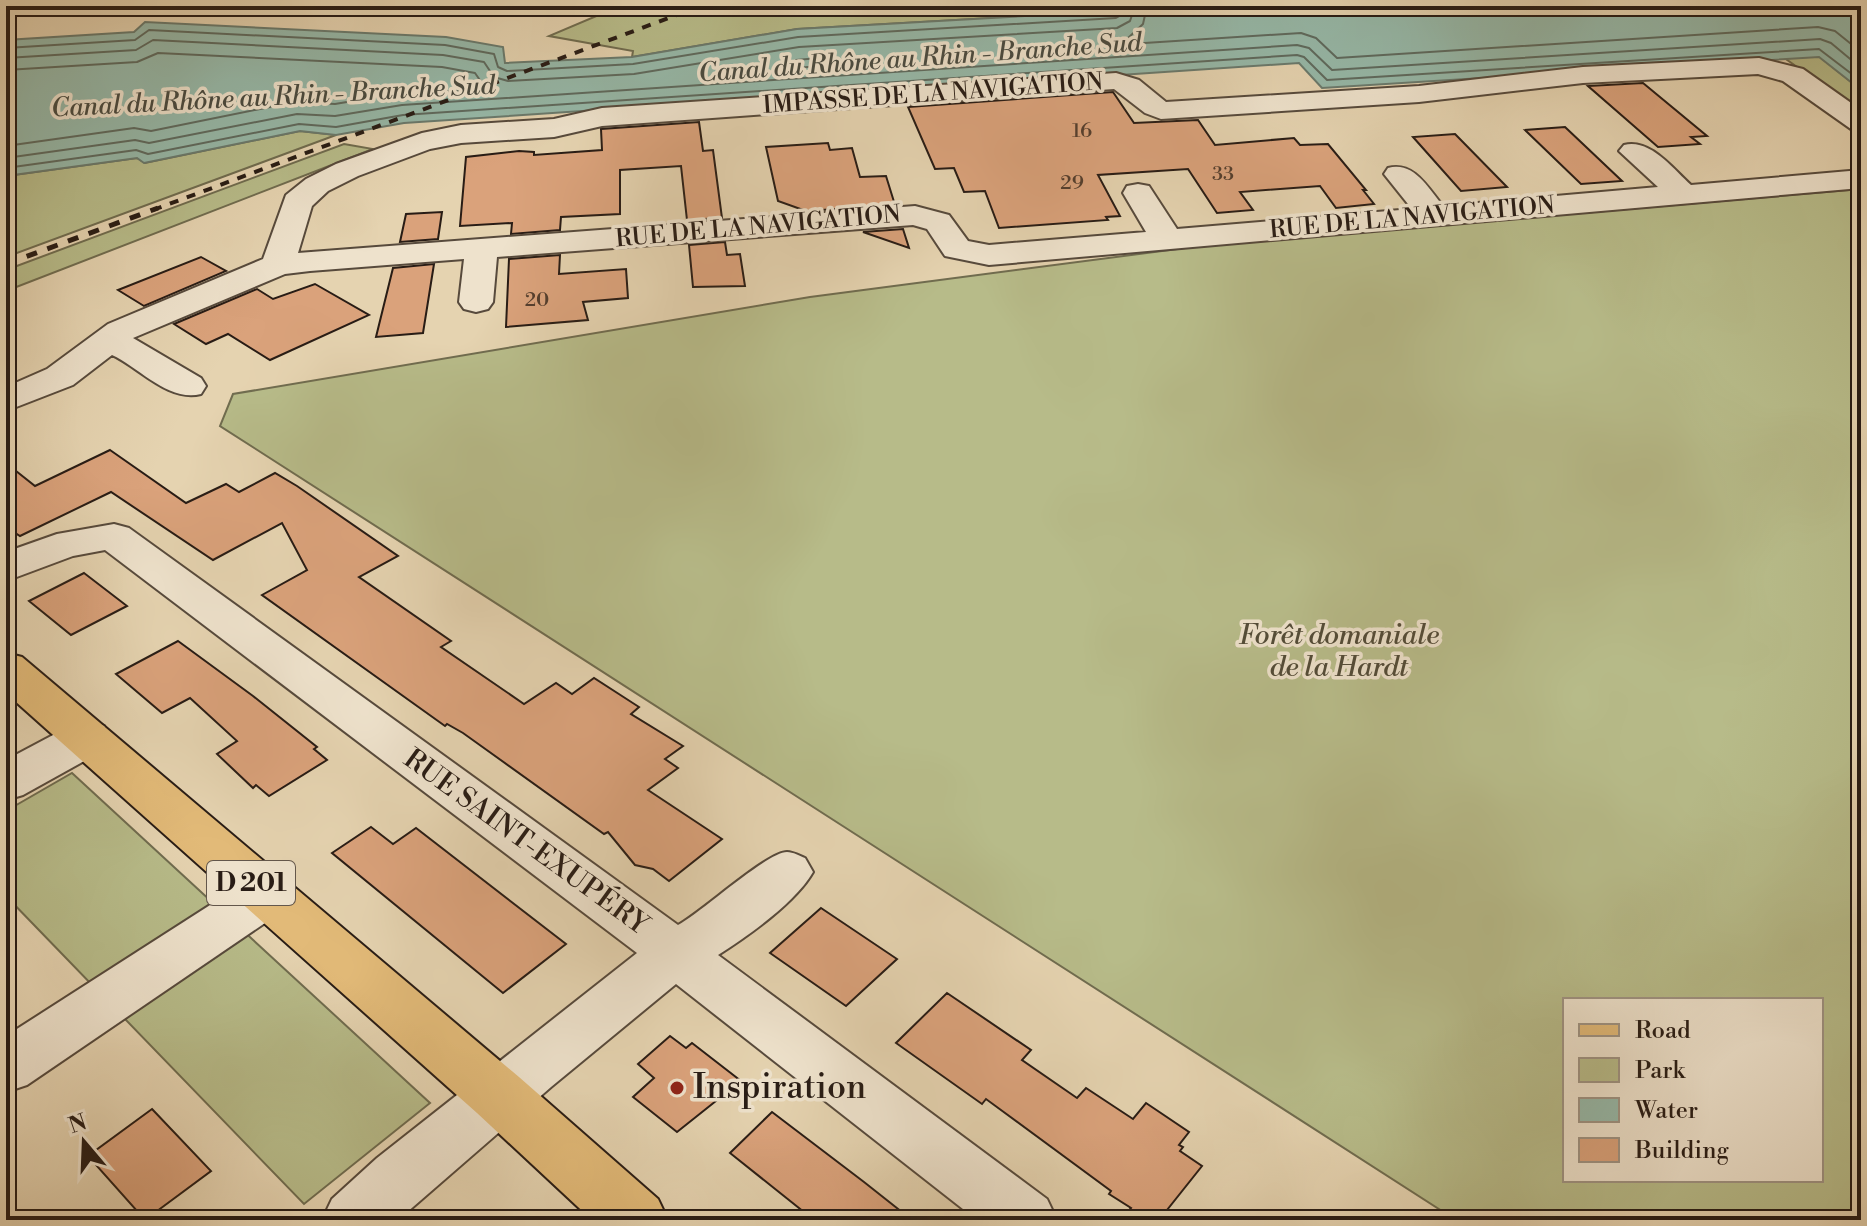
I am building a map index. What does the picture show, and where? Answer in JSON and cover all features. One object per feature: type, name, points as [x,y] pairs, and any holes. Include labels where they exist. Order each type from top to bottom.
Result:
[{"type":"main road","name":"D 201","points":[[6,668],[265,896],[498,1095],[636,1220]]},
{"type":"street","name":"IMPASSE DE LA NAVIGATION","points":[[278,265],[297,202],[317,185],[347,170],[422,142],[461,134],[554,128],[602,117],[1116,81],[1131,84],[1150,106],[1161,111],[1419,94],[1506,82],[1735,65],[1759,66],[1793,75],[1861,123]]},
{"type":"street","points":[[1634,151],[1684,194]]},
{"type":"street","points":[[1399,174],[1434,215]]},
{"type":"street","name":"RUE DE LA NAVIGATION","points":[[6,400],[60,377],[120,331],[278,265],[915,215],[938,222],[957,249],[989,255],[1861,179]]},
{"type":"street","points":[[1138,193],[1167,239]]},
{"type":"street","points":[[476,302],[481,249]]},
{"type":"street","points":[[106,342],[127,348],[188,386]]},
{"type":"street","name":"RUE SAINT-EXUPÉRY","points":[[6,568],[54,546],[86,538],[114,537],[676,953],[1025,1220]]},
{"type":"street","points":[[6,782],[87,738]]},
{"type":"street","points":[[354,1220],[498,1095],[676,953],[720,927],[787,872]]},
{"type":"street","points":[[6,1067],[265,896]]},
{"type":"green space","points":[[611,6],[1202,6],[797,29],[632,57],[633,51],[549,36],[613,9]]},
{"type":"green space","points":[[1783,57],[1820,57],[1861,90],[1861,112]]},
{"type":"green space","points":[[300,131],[336,135],[6,257],[6,176],[137,158],[145,163]]},
{"type":"green space","points":[[344,144],[373,149],[6,291],[6,270]]},
{"type":"green space","name":"Forêt domaniale de la Hardt","points":[[1861,189],[1861,1220],[1456,1220],[220,426],[233,394],[810,297],[1208,245]]},
{"type":"green space","points":[[72,773],[430,1103],[304,1204],[6,896],[6,811]]},
{"type":"water","name":"Canal du Rhône au Rhin - Branche Sud","points":[[1202,6],[1861,6],[1861,90],[1819,57],[1322,88],[1299,63],[404,123],[336,135],[300,131],[144,163],[137,158],[6,176],[6,40],[134,32],[145,22],[446,37],[503,47],[505,63],[632,57],[797,29]]},
{"type":"building","points":[[1643,83],[1707,136],[1691,137],[1700,144],[1658,147],[1588,86]]},
{"type":"building","points":[[1113,92],[1134,123],[1198,120],[1215,145],[1294,138],[1300,145],[1328,144],[1374,204],[1336,208],[1320,186],[1240,192],[1253,210],[1217,213],[1188,169],[1098,175],[1120,216],[1106,217],[1108,220],[999,228],[985,191],[964,192],[954,168],[935,169],[908,107]]},
{"type":"building","points":[[699,122],[703,151],[713,150],[722,218],[687,220],[681,166],[620,170],[620,214],[561,217],[560,230],[511,234],[512,223],[460,226],[466,157],[519,151],[534,152],[534,155],[602,150],[601,129]]},
{"type":"building","points":[[1565,127],[1622,181],[1581,184],[1525,130]]},
{"type":"building","points":[[1455,134],[1507,187],[1461,191],[1413,137]]},
{"type":"building","points":[[828,143],[830,150],[852,148],[860,177],[886,176],[895,205],[806,211],[778,201],[766,147]]},
{"type":"building","points":[[442,212],[438,239],[400,242],[406,214]]},
{"type":"building","points":[[903,229],[909,248],[863,232]]},
{"type":"building","points":[[725,242],[727,255],[740,254],[745,286],[693,287],[689,245]]},
{"type":"building","points":[[560,255],[559,274],[626,269],[628,298],[583,302],[588,320],[506,327],[509,259]]},
{"type":"building","points":[[201,257],[226,271],[144,306],[118,290]]},
{"type":"building","points":[[434,264],[423,333],[376,337],[393,268]]},
{"type":"building","points":[[315,284],[369,315],[270,360],[228,334],[206,344],[174,324],[257,289],[273,299]]},
{"type":"building","points":[[110,450],[186,503],[226,484],[239,492],[275,473],[297,486],[398,556],[359,577],[451,641],[441,647],[524,704],[556,683],[572,694],[594,678],[639,707],[631,714],[683,746],[665,759],[678,768],[648,790],[722,839],[669,881],[653,869],[635,865],[608,832],[604,834],[463,733],[447,724],[445,726],[262,595],[307,570],[282,523],[213,560],[111,492],[20,536],[6,527],[6,463],[35,486]]},
{"type":"building","points":[[84,573],[127,606],[71,635],[29,601]]},
{"type":"building","points":[[178,641],[317,747],[314,749],[327,760],[269,796],[256,785],[253,788],[217,754],[237,741],[190,698],[162,713],[116,674]]},
{"type":"building","points":[[371,827],[393,844],[416,828],[566,944],[503,993],[332,853]]},
{"type":"building","points":[[821,908],[897,959],[846,1006],[770,953]]},
{"type":"building","points":[[947,993],[1031,1050],[1022,1060],[1077,1098],[1086,1088],[1133,1119],[1146,1103],[1189,1132],[1179,1145],[1183,1147],[1180,1151],[1202,1166],[1159,1220],[1121,1220],[1131,1208],[1109,1194],[1111,1191],[986,1099],[982,1104],[896,1043]]},
{"type":"building","name":"Inspiration","points":[[670,1036],[686,1048],[692,1043],[741,1081],[677,1132],[633,1097],[654,1078],[638,1064]]},
{"type":"building","points":[[152,1109],[211,1171],[145,1220],[88,1156]]},
{"type":"building","points":[[772,1112],[912,1220],[814,1220],[730,1153]]},
{"type":"railway","points":[[153,210],[701,6]]},
{"type":"railway","points":[[6,264],[158,208]]},
{"type":"place","name":"Inspiration","points":[[677,1088]]}]
